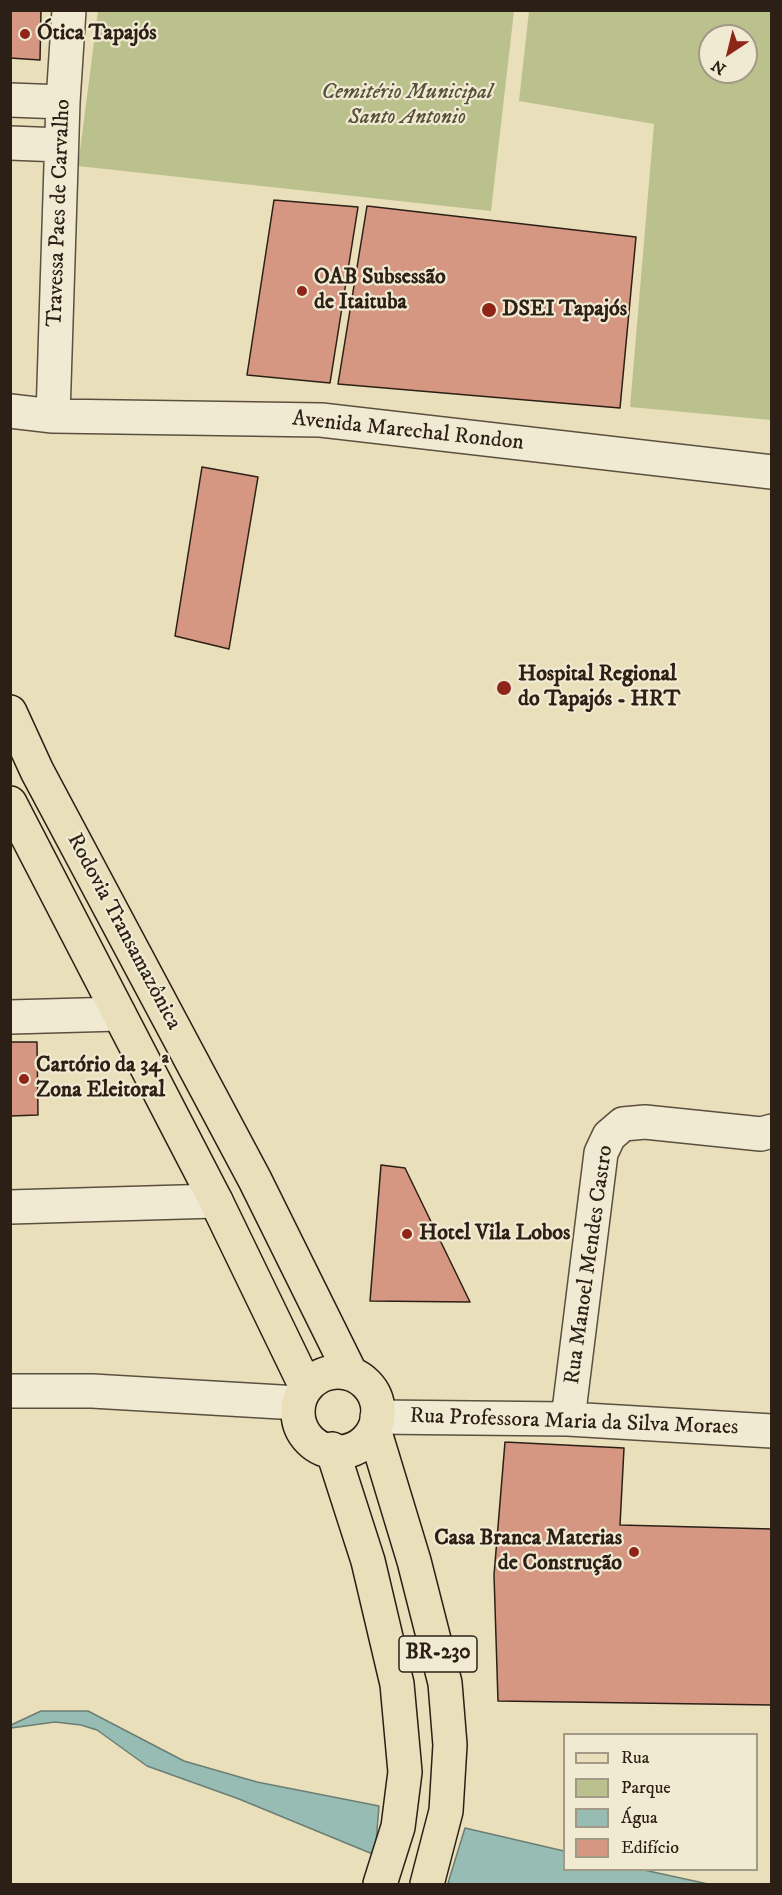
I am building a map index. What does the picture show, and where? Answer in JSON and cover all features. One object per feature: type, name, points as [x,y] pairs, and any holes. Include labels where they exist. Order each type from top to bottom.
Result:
[{"type":"main road","name":"Rodovia Transamazônica","points":[[10,712],[37,771],[255,1180],[351,1374],[372,1391],[376,1423],[445,1683],[450,1745],[446,1811],[427,1884]]},
{"type":"main road","name":"Rodovia Transamazônica","points":[[10,803],[216,1201],[302,1395],[298,1419],[304,1434],[316,1446],[332,1449]]},
{"type":"main road","points":[[302,1395],[327,1374],[351,1374]]},
{"type":"main road","points":[[332,1449],[345,1452],[357,1447],[367,1440],[376,1423]]},
{"type":"main road","name":"BR-230","points":[[332,1449],[368,1561],[397,1684],[405,1772],[398,1827],[380,1884]]},
{"type":"street","name":"Travessa Paes de Carvalho","points":[[48,416],[69,10]]},
{"type":"street","points":[[10,100],[63,102]]},
{"type":"street","points":[[10,143],[61,145]]},
{"type":"street","name":"Avenida Marechal Rondon","points":[[10,411],[48,416],[321,420],[771,472]]},
{"type":"street","name":"Avenida Marechal Rondon","points":[[10,426],[48,416]]},
{"type":"street","points":[[10,1017],[118,1014]]},
{"type":"street","name":"Rua Manoel Mendes Castro","points":[[568,1419],[601,1153],[609,1136],[623,1124],[645,1122],[761,1134],[771,1131]]},
{"type":"street","points":[[10,1207],[216,1201]]},
{"type":"street","points":[[10,1391],[302,1395]]},
{"type":"street","name":"Rua Professora Maria da Silva Moraes","points":[[376,1423],[568,1419],[771,1431]]},
{"type":"green space","name":"Cemitério Municipal Santo Antonio","points":[[98,11],[514,11],[491,211],[78,166]]},
{"type":"green space","points":[[529,11],[771,11],[771,420],[630,407],[654,124],[519,101]]},
{"type":"water","points":[[41,1711],[88,1711],[184,1761],[257,1782],[379,1806],[375,1855],[239,1799],[147,1766],[97,1730],[81,1725],[55,1722],[11,1728],[11,1725]]},
{"type":"water","points":[[465,1828],[563,1851],[563,1871],[649,1871],[708,1884],[452,1884],[448,1883]]},
{"type":"building","name":"Ótica Tapajós","points":[[10,10],[41,10],[40,60],[10,58]]},
{"type":"building","name":"OAB Subsessão de Itaituba","points":[[274,200],[358,207],[330,383],[247,375]]},
{"type":"building","name":"DSEI Tapajós","points":[[367,206],[636,237],[620,408],[338,384]]},
{"type":"building","points":[[202,467],[258,477],[229,649],[175,636]]},
{"type":"building","name":"Cartório da 34ª Zona Eleitoral","points":[[10,1042],[37,1042],[38,1115],[10,1116]]},
{"type":"building","name":"Hotel Vila Lobos","points":[[381,1165],[405,1168],[470,1302],[370,1301]]},
{"type":"building","name":"Casa Branca Materias de Construção","points":[[505,1442],[624,1448],[620,1525],[772,1529],[772,1705],[498,1701],[494,1575]]},
{"type":"place","name":"Ótica Tapajós","points":[[25,34]]},
{"type":"place","name":"OAB Subsessão de Itaituba","points":[[302,291]]},
{"type":"place","name":"DSEI Tapajós","points":[[489,310]]},
{"type":"place","name":"Hospital Regional do Tapajós - HRT","points":[[504,688]]},
{"type":"place","name":"Cartório da 34ª Zona Eleitoral","points":[[24,1079]]},
{"type":"place","name":"Hotel Vila Lobos","points":[[407,1234]]},
{"type":"place","name":"Casa Branca Materias de Construção","points":[[634,1552]]}]
